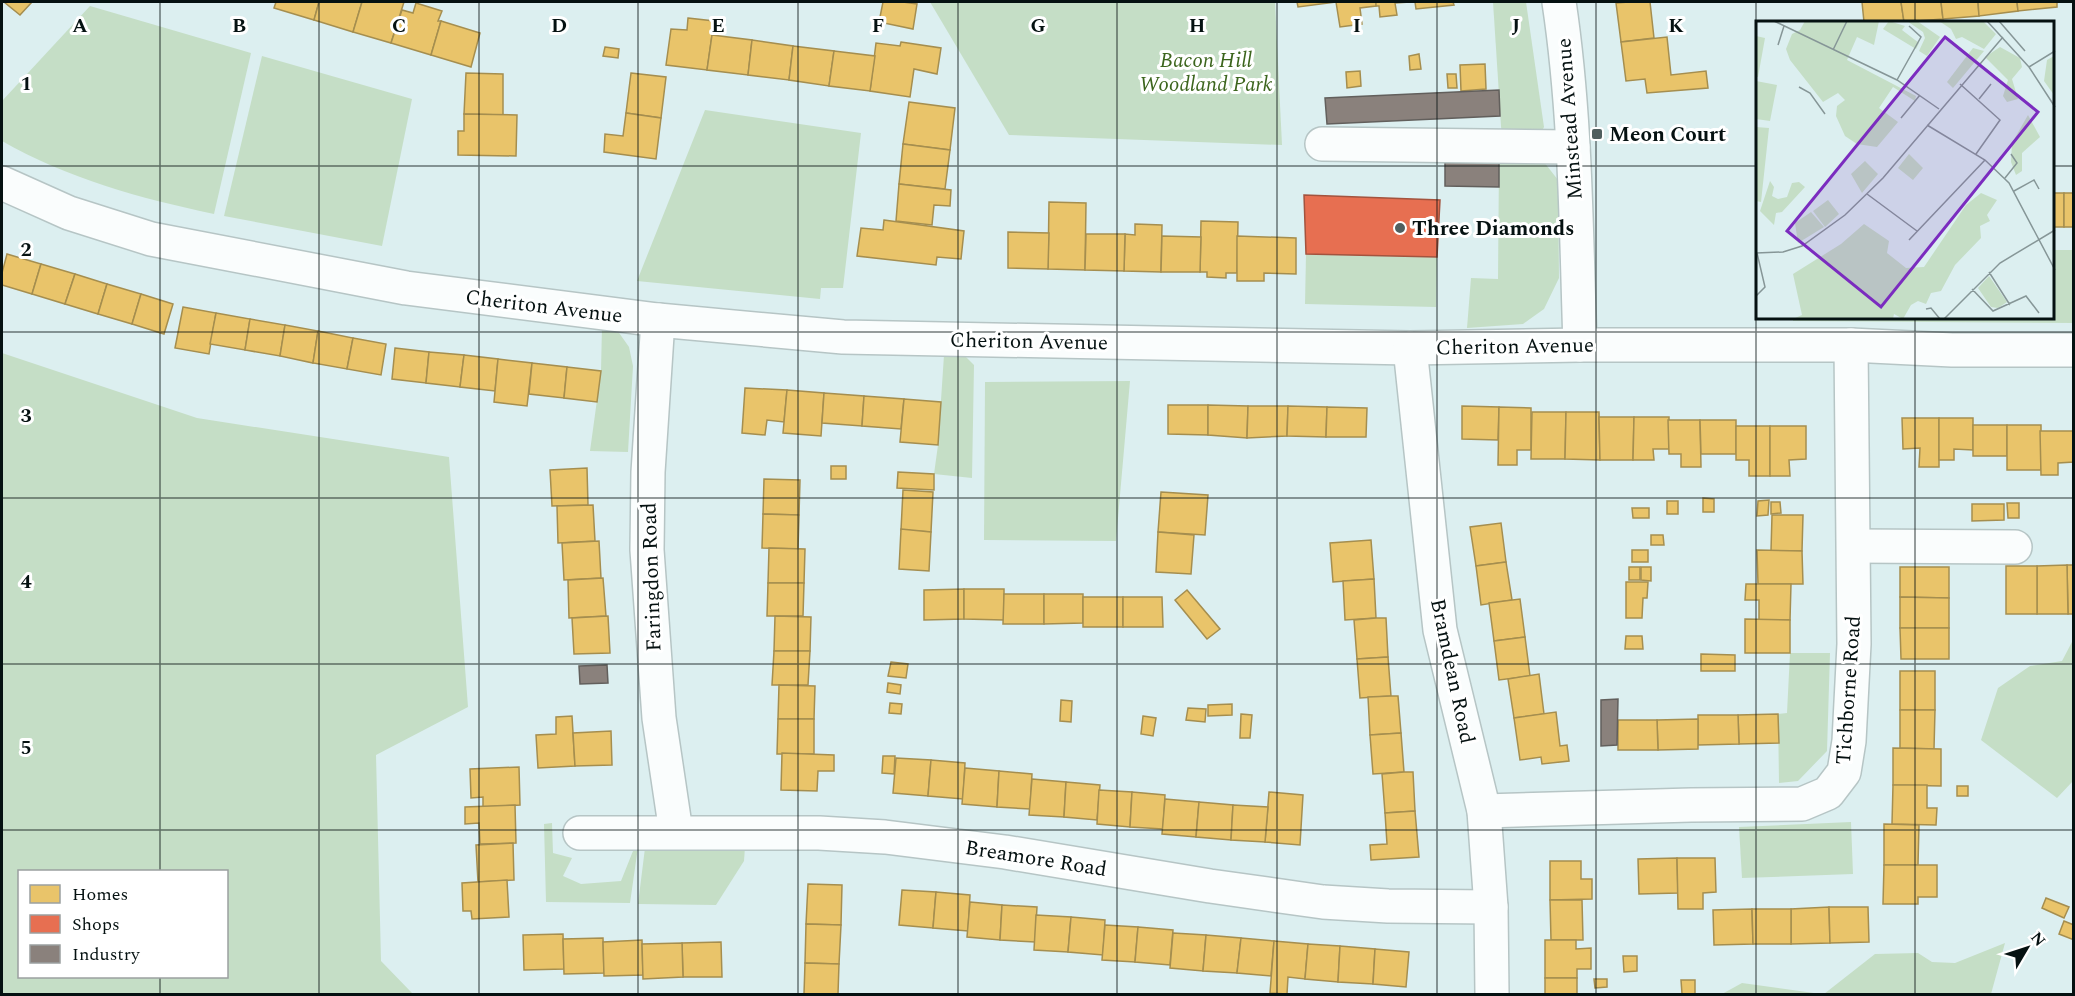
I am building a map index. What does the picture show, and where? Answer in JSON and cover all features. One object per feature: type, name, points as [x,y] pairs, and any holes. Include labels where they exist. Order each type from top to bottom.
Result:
[{"type":"street","name":"Minstead Avenue","points":[[1558,2],[1567,60],[1573,147],[1580,345]]},
{"type":"street","points":[[1322,144],[1573,147]]},
{"type":"street","name":"Cheriton Avenue","points":[[2,183],[69,213],[151,239],[406,288],[658,320],[843,337],[1410,348],[1580,345],[1851,345],[1952,350],[2073,350]]},
{"type":"street","name":"Faringdon Road","points":[[658,320],[648,472],[647,550],[659,718],[676,832]]},
{"type":"street","name":"Tichborne Road","points":[[1484,811],[1802,804],[1828,793],[1844,772],[1849,741],[1854,644],[1851,345]]},
{"type":"street","name":"Bramdean Road","points":[[1410,348],[1440,630],[1484,811],[1491,907],[1492,994]]},
{"type":"street","points":[[1854,546],[2015,547]]},
{"type":"street","name":"Breamore Road","points":[[580,833],[819,833],[885,837],[1005,852],[1323,902],[1388,906],[1491,907]]},
{"type":"green space","name":"Bacon Hill Woodland Park","points":[[930,2],[1275,2],[1282,145],[1009,135]]},
{"type":"green space","points":[[1493,2],[1526,2],[1544,127],[1541,133],[1502,141]]},
{"type":"green space","points":[[90,6],[251,53],[214,214],[105,186],[53,166],[2,141],[2,101]]},
{"type":"green space","points":[[262,56],[412,99],[382,246],[224,216]]},
{"type":"green space","points":[[705,110],[861,133],[843,288],[821,288],[820,299],[637,281]]},
{"type":"green space","points":[[1499,161],[1544,162],[1558,180],[1559,278],[1544,309],[1523,324],[1467,328],[1471,278],[1498,279]]},
{"type":"green space","points":[[2054,250],[2073,250],[2073,323],[1793,321],[2054,320]]},
{"type":"green space","points":[[1306,254],[1437,257],[1436,307],[1305,304]]},
{"type":"green space","points":[[602,326],[617,330],[629,347],[633,366],[628,452],[590,451],[601,371]]},
{"type":"green space","points":[[2,353],[197,418],[449,457],[468,707],[376,755],[381,961],[413,994],[2,994]]},
{"type":"green space","points":[[944,355],[965,356],[974,365],[972,478],[934,474]]},
{"type":"green space","points":[[1130,381],[1116,541],[984,540],[985,382]]},
{"type":"green space","points":[[2073,640],[2073,781],[2057,798],[1981,740],[1998,688],[2030,666],[2062,661]]},
{"type":"green space","points":[[1790,653],[1830,653],[1827,751],[1798,781],[1779,783],[1778,714],[1787,713]]},
{"type":"green space","points":[[1851,822],[1853,874],[1742,878],[1739,827]]},
{"type":"green space","points":[[552,823],[553,853],[572,858],[563,876],[581,884],[621,881],[635,846],[638,847],[630,903],[546,902],[544,824]]},
{"type":"green space","points":[[745,847],[744,861],[716,905],[638,904],[645,848]]},
{"type":"green space","points":[[2005,943],[1991,994],[1824,994],[1875,954],[1918,953],[1932,962],[1955,963]]},
{"type":"green space","points":[[1742,983],[1821,994],[1722,994]]},
{"type":"building: Homes","points":[[4,2],[32,2],[20,15]]},
{"type":"building: Homes","points":[[276,2],[319,2],[314,20],[274,8]]},
{"type":"building: Homes","points":[[319,2],[362,2],[353,32],[314,20]]},
{"type":"building: Homes","points":[[362,2],[404,2],[391,43],[353,32]]},
{"type":"building: Homes","points":[[883,2],[917,4],[913,29],[879,22]]},
{"type":"building: Homes","points":[[1297,2],[1336,2],[1298,7]]},
{"type":"building: Homes","points":[[1336,2],[1376,2],[1376,6],[1360,8],[1362,24],[1340,27]]},
{"type":"building: Homes","points":[[1376,2],[1410,2],[1395,3],[1397,15],[1380,17],[1379,6],[1376,6]]},
{"type":"building: Homes","points":[[1415,2],[1453,2],[1454,5],[1416,9]]},
{"type":"building: Homes","points":[[1650,2],[1654,38],[1621,42],[1616,3]]},
{"type":"building: Homes","points":[[1862,2],[1901,2],[1904,21],[1864,21]]},
{"type":"building: Homes","points":[[1901,2],[1941,2],[1943,19],[1904,21]]},
{"type":"building: Homes","points":[[1941,2],[1978,2],[1979,16],[1943,19]]},
{"type":"building: Homes","points":[[1978,2],[2017,2],[2018,11],[1979,16]]},
{"type":"building: Homes","points":[[2017,2],[2057,2],[2057,7],[2018,11]]},
{"type":"building: Homes","points":[[416,3],[442,11],[431,55],[391,43],[402,10],[413,13]]},
{"type":"building: Homes","points":[[688,18],[714,21],[707,70],[666,65],[671,29],[687,30]]},
{"type":"building: Homes","points":[[441,21],[480,33],[471,67],[431,55]]},
{"type":"building: Homes","points":[[712,35],[752,40],[748,75],[707,70]]},
{"type":"building: Homes","points":[[1667,37],[1671,75],[1706,71],[1708,88],[1647,93],[1645,79],[1626,81],[1621,42]]},
{"type":"building: Homes","points":[[752,40],[793,46],[789,80],[748,75]]},
{"type":"building: Homes","points":[[901,42],[941,48],[937,74],[914,69],[910,97],[870,91],[876,43],[900,46]]},
{"type":"building: Homes","points":[[793,46],[834,51],[829,86],[789,80]]},
{"type":"building: Homes","points":[[605,47],[619,49],[618,58],[603,56]]},
{"type":"building: Homes","points":[[834,51],[875,56],[870,91],[829,86]]},
{"type":"building: Homes","points":[[1419,54],[1421,69],[1410,70],[1409,56]]},
{"type":"building: Homes","points":[[1485,64],[1486,89],[1461,91],[1460,65]]},
{"type":"building: Homes","points":[[1360,71],[1361,86],[1347,88],[1346,72]]},
{"type":"building: Homes","points":[[466,73],[503,74],[503,115],[464,114]]},
{"type":"building: Homes","points":[[631,73],[666,77],[661,118],[626,113]]},
{"type":"building: Homes","points":[[1447,74],[1456,74],[1457,88],[1448,88]]},
{"type":"building: Homes","points":[[909,102],[955,108],[950,150],[903,144]]},
{"type":"building: Homes","points":[[626,113],[661,118],[656,159],[604,152],[605,134],[623,136]]},
{"type":"building: Homes","points":[[464,114],[517,115],[516,156],[458,155],[458,131],[464,131]]},
{"type":"building: Homes","points":[[903,144],[950,150],[945,189],[899,184]]},
{"type":"building: Homes","points":[[899,184],[951,190],[950,206],[934,205],[932,225],[896,221]]},
{"type":"building: Homes","points":[[2054,193],[2064,193],[2064,227],[2054,227]]},
{"type":"building: Homes","points":[[2064,193],[2074,193],[2074,227],[2064,227]]},
{"type":"building: Homes","points":[[1049,202],[1086,203],[1085,270],[1048,269]]},
{"type":"building: Homes","points":[[884,220],[964,231],[961,259],[937,257],[936,265],[857,256],[861,228],[883,230]]},
{"type":"building: Homes","points":[[1201,221],[1238,222],[1237,273],[1226,273],[1226,278],[1207,277],[1207,272],[1200,272]]},
{"type":"building: Homes","points":[[1135,224],[1162,225],[1161,272],[1124,271],[1125,234],[1135,235]]},
{"type":"building: Homes","points":[[1008,232],[1049,233],[1048,269],[1008,268]]},
{"type":"building: Homes","points":[[1086,234],[1125,234],[1124,271],[1085,270]]},
{"type":"building: Homes","points":[[1162,236],[1201,237],[1200,272],[1161,272]]},
{"type":"building: Homes","points":[[1237,236],[1296,238],[1296,274],[1264,273],[1264,281],[1237,281]]},
{"type":"building: Homes","points":[[7,254],[41,264],[32,294],[2,285],[2,273]]},
{"type":"building: Homes","points":[[41,264],[75,274],[65,304],[32,294]]},
{"type":"building: Homes","points":[[75,274],[107,284],[98,314],[65,304]]},
{"type":"building: Homes","points":[[107,284],[141,294],[132,324],[98,314]]},
{"type":"building: Homes","points":[[141,294],[173,304],[164,334],[132,324]]},
{"type":"building: Homes","points":[[183,307],[216,313],[209,354],[175,348]]},
{"type":"building: Homes","points":[[216,313],[250,319],[245,350],[210,344]]},
{"type":"building: Homes","points":[[250,319],[285,325],[280,356],[245,350]]},
{"type":"building: Homes","points":[[285,325],[318,331],[313,363],[280,356]]},
{"type":"building: Homes","points":[[318,331],[353,338],[347,369],[313,363]]},
{"type":"building: Homes","points":[[353,338],[386,344],[381,375],[347,369]]},
{"type":"building: Homes","points":[[395,348],[429,352],[426,383],[392,379]]},
{"type":"building: Homes","points":[[429,352],[464,355],[460,387],[426,383]]},
{"type":"building: Homes","points":[[464,355],[498,359],[495,391],[460,387]]},
{"type":"building: Homes","points":[[498,359],[532,363],[527,406],[494,402]]},
{"type":"building: Homes","points":[[532,363],[567,367],[564,398],[529,394]]},
{"type":"building: Homes","points":[[567,367],[601,371],[597,402],[564,398]]},
{"type":"building: Homes","points":[[745,388],[787,390],[784,422],[767,420],[765,435],[742,433]]},
{"type":"building: Homes","points":[[787,390],[824,393],[821,436],[783,433]]},
{"type":"building: Homes","points":[[824,393],[864,396],[862,426],[822,423]]},
{"type":"building: Homes","points":[[864,396],[904,399],[901,429],[862,426]]},
{"type":"building: Homes","points":[[904,399],[941,402],[938,445],[900,442]]},
{"type":"building: Homes","points":[[1168,405],[1208,405],[1208,435],[1168,434]]},
{"type":"building: Homes","points":[[1208,405],[1248,406],[1247,438],[1208,435]]},
{"type":"building: Homes","points":[[1248,406],[1288,406],[1287,436],[1247,438]]},
{"type":"building: Homes","points":[[1288,406],[1327,407],[1326,437],[1287,436]]},
{"type":"building: Homes","points":[[1462,406],[1499,407],[1498,440],[1462,439]]},
{"type":"building: Homes","points":[[1327,407],[1367,408],[1366,437],[1326,437]]},
{"type":"building: Homes","points":[[1499,407],[1531,408],[1531,450],[1517,450],[1517,465],[1498,465]]},
{"type":"building: Homes","points":[[1532,412],[1566,412],[1565,459],[1531,459]]},
{"type":"building: Homes","points":[[1566,412],[1599,412],[1600,460],[1565,459]]},
{"type":"building: Homes","points":[[1599,417],[1634,417],[1633,460],[1600,460]]},
{"type":"building: Homes","points":[[1634,417],[1669,417],[1669,449],[1653,449],[1654,460],[1633,460]]},
{"type":"building: Homes","points":[[1902,418],[1939,418],[1939,467],[1919,467],[1920,448],[1903,449]]},
{"type":"building: Homes","points":[[1939,418],[1973,418],[1973,450],[1954,449],[1954,460],[1939,460]]},
{"type":"building: Homes","points":[[1668,420],[1700,420],[1701,467],[1681,467],[1681,454],[1669,454]]},
{"type":"building: Homes","points":[[1700,420],[1736,420],[1736,454],[1701,454]]},
{"type":"building: Homes","points":[[1973,425],[2007,425],[2007,456],[1973,456]]},
{"type":"building: Homes","points":[[2007,425],[2041,425],[2041,470],[2007,470]]},
{"type":"building: Homes","points":[[1736,426],[1770,426],[1770,476],[1749,476],[1749,460],[1736,460]]},
{"type":"building: Homes","points":[[1770,426],[1806,426],[1806,459],[1789,460],[1790,476],[1770,476]]},
{"type":"building: Homes","points":[[2040,431],[2074,431],[2074,462],[2058,463],[2058,475],[2041,475]]},
{"type":"building: Homes","points":[[831,466],[846,466],[846,479],[831,479]]},
{"type":"building: Homes","points":[[587,468],[588,505],[552,506],[550,470]]},
{"type":"building: Homes","points":[[898,472],[934,474],[934,490],[897,488]]},
{"type":"building: Homes","points":[[764,479],[800,480],[799,515],[763,514]]},
{"type":"building: Homes","points":[[903,490],[933,492],[931,532],[901,530]]},
{"type":"building: Homes","points":[[1161,492],[1208,495],[1205,535],[1158,532]]},
{"type":"building: Homes","points":[[1703,498],[1714,499],[1714,512],[1703,512]]},
{"type":"building: Homes","points":[[1769,500],[1768,515],[1757,516],[1758,501]]},
{"type":"building: Homes","points":[[1667,501],[1678,501],[1678,514],[1667,514]]},
{"type":"building: Homes","points":[[1771,502],[1780,502],[1781,513],[1771,514]]},
{"type":"building: Homes","points":[[2007,503],[2019,503],[2019,518],[2008,518]]},
{"type":"building: Homes","points":[[1972,504],[2004,504],[2004,520],[1972,521]]},
{"type":"building: Homes","points":[[593,505],[595,541],[558,543],[557,506]]},
{"type":"building: Homes","points":[[1632,508],[1649,508],[1649,518],[1633,518]]},
{"type":"building: Homes","points":[[763,514],[799,515],[798,549],[762,548]]},
{"type":"building: Homes","points":[[1772,515],[1803,515],[1802,551],[1771,551]]},
{"type":"building: Homes","points":[[1501,523],[1506,562],[1476,566],[1470,527]]},
{"type":"building: Homes","points":[[901,529],[931,532],[929,571],[899,569]]},
{"type":"building: Homes","points":[[1158,532],[1194,535],[1191,574],[1156,572]]},
{"type":"building: Homes","points":[[1651,535],[1663,535],[1664,545],[1651,545]]},
{"type":"building: Homes","points":[[1371,540],[1374,579],[1333,582],[1330,543]]},
{"type":"building: Homes","points":[[599,541],[601,578],[564,580],[562,543]]},
{"type":"building: Homes","points":[[769,548],[805,549],[804,583],[768,583]]},
{"type":"building: Homes","points":[[1632,550],[1648,550],[1648,562],[1632,562]]},
{"type":"building: Homes","points":[[1757,550],[1802,551],[1803,584],[1758,584]]},
{"type":"building: Homes","points":[[1506,562],[1512,600],[1481,605],[1476,566]]},
{"type":"building: Homes","points":[[2067,565],[2074,565],[2074,614],[2068,614]]},
{"type":"building: Homes","points":[[2067,565],[2068,614],[2037,614],[2037,566]]},
{"type":"building: Homes","points":[[2006,566],[2037,566],[2037,614],[2006,614]]},
{"type":"building: Homes","points":[[1629,567],[1640,567],[1640,580],[1629,580]]},
{"type":"building: Homes","points":[[1641,567],[1651,567],[1651,581],[1641,580]]},
{"type":"building: Homes","points":[[1900,567],[1949,567],[1949,598],[1900,597]]},
{"type":"building: Homes","points":[[603,578],[606,616],[569,618],[568,580]]},
{"type":"building: Homes","points":[[1374,579],[1376,618],[1345,620],[1343,581]]},
{"type":"building: Homes","points":[[1626,582],[1648,582],[1647,598],[1643,598],[1642,618],[1626,618]]},
{"type":"building: Homes","points":[[768,583],[804,583],[803,616],[767,616]]},
{"type":"building: Homes","points":[[1746,584],[1791,584],[1790,620],[1759,620],[1759,600],[1745,600]]},
{"type":"building: Homes","points":[[964,589],[964,619],[924,620],[924,590]]},
{"type":"building: Homes","points":[[964,589],[1004,589],[1004,620],[964,619]]},
{"type":"building: Homes","points":[[1187,590],[1220,629],[1207,639],[1175,600]]},
{"type":"building: Homes","points":[[1004,594],[1044,594],[1044,624],[1003,624]]},
{"type":"building: Homes","points":[[1044,594],[1083,594],[1083,623],[1044,624]]},
{"type":"building: Homes","points":[[1083,597],[1123,597],[1123,627],[1083,627]]},
{"type":"building: Homes","points":[[1123,597],[1162,597],[1163,627],[1123,627]]},
{"type":"building: Homes","points":[[1900,597],[1949,598],[1949,628],[1900,628]]},
{"type":"building: Homes","points":[[1520,599],[1525,637],[1494,641],[1489,603]]},
{"type":"building: Homes","points":[[608,616],[610,653],[574,654],[572,618]]},
{"type":"building: Homes","points":[[775,616],[811,617],[810,651],[774,651]]},
{"type":"building: Homes","points":[[1386,618],[1388,657],[1357,659],[1354,620]]},
{"type":"building: Homes","points":[[1745,619],[1790,620],[1790,653],[1745,653]]},
{"type":"building: Homes","points":[[1900,628],[1949,628],[1949,659],[1901,659]]},
{"type":"building: Homes","points":[[1626,636],[1642,636],[1643,649],[1625,649]]},
{"type":"building: Homes","points":[[1525,637],[1530,676],[1499,680],[1494,641]]},
{"type":"building: Homes","points":[[774,651],[810,651],[808,685],[772,685]]},
{"type":"building: Homes","points":[[1701,654],[1735,655],[1735,671],[1701,671]]},
{"type":"building: Homes","points":[[1388,657],[1391,696],[1360,698],[1357,659]]},
{"type":"building: Homes","points":[[891,662],[908,664],[906,678],[888,676]]},
{"type":"building: Homes","points":[[1900,671],[1935,671],[1935,710],[1900,710]]},
{"type":"building: Homes","points":[[1539,674],[1544,714],[1514,718],[1508,679]]},
{"type":"building: Homes","points":[[888,683],[901,685],[900,694],[887,692]]},
{"type":"building: Homes","points":[[779,685],[815,686],[814,719],[778,719]]},
{"type":"building: Homes","points":[[1398,696],[1401,733],[1370,735],[1368,697]]},
{"type":"building: Homes","points":[[1061,700],[1072,701],[1071,722],[1060,721]]},
{"type":"building: Homes","points":[[890,703],[902,704],[901,714],[889,713]]},
{"type":"building: Homes","points":[[1232,704],[1232,715],[1208,716],[1208,705]]},
{"type":"building: Homes","points":[[1188,708],[1206,709],[1205,722],[1186,720]]},
{"type":"building: Homes","points":[[1900,710],[1935,710],[1934,749],[1900,748]]},
{"type":"building: Homes","points":[[1556,712],[1560,746],[1567,745],[1569,761],[1542,764],[1541,757],[1520,760],[1514,718]]},
{"type":"building: Homes","points":[[1241,714],[1252,715],[1250,738],[1240,738]]},
{"type":"building: Homes","points":[[1778,714],[1779,743],[1739,744],[1738,715]]},
{"type":"building: Homes","points":[[1698,715],[1738,715],[1739,744],[1698,745]]},
{"type":"building: Homes","points":[[572,716],[575,766],[538,768],[536,735],[556,734],[556,717]]},
{"type":"building: Homes","points":[[1143,716],[1156,718],[1153,736],[1141,734]]},
{"type":"building: Homes","points":[[778,719],[814,719],[814,754],[777,754]]},
{"type":"building: Homes","points":[[1698,719],[1698,749],[1658,750],[1657,720]]},
{"type":"building: Homes","points":[[1618,720],[1657,720],[1658,750],[1618,750]]},
{"type":"building: Homes","points":[[611,731],[612,765],[575,766],[573,733]]},
{"type":"building: Homes","points":[[1401,733],[1404,772],[1373,774],[1370,735]]},
{"type":"building: Homes","points":[[1893,748],[1941,749],[1941,786],[1893,785]]},
{"type":"building: Homes","points":[[782,753],[834,755],[834,771],[818,771],[817,791],[781,790]]},
{"type":"building: Homes","points":[[883,756],[895,756],[894,774],[882,773]]},
{"type":"building: Homes","points":[[896,758],[931,760],[928,796],[893,793]]},
{"type":"building: Homes","points":[[931,760],[965,763],[963,799],[928,796]]},
{"type":"building: Homes","points":[[519,767],[520,805],[483,807],[483,797],[471,798],[470,769]]},
{"type":"building: Homes","points":[[965,768],[999,771],[997,807],[962,804]]},
{"type":"building: Homes","points":[[999,771],[1032,774],[1030,809],[997,807]]},
{"type":"building: Homes","points":[[1413,772],[1415,811],[1385,813],[1382,774]]},
{"type":"building: Homes","points":[[1032,779],[1066,782],[1064,817],[1029,815]]},
{"type":"building: Homes","points":[[1066,782],[1100,785],[1097,820],[1064,817]]},
{"type":"building: Homes","points":[[1893,785],[1927,785],[1927,808],[1937,808],[1936,825],[1892,824]]},
{"type":"building: Homes","points":[[1957,786],[1968,786],[1968,796],[1957,796]]},
{"type":"building: Homes","points":[[1099,790],[1132,792],[1130,827],[1097,824]]},
{"type":"building: Homes","points":[[1132,792],[1165,795],[1163,829],[1130,827]]},
{"type":"building: Homes","points":[[1269,792],[1303,795],[1300,845],[1265,842]]},
{"type":"building: Homes","points":[[1165,799],[1199,802],[1196,837],[1162,834]]},
{"type":"building: Homes","points":[[1199,802],[1233,805],[1231,840],[1196,837]]},
{"type":"building: Homes","points":[[515,805],[516,843],[480,844],[479,823],[465,824],[465,807]]},
{"type":"building: Homes","points":[[1233,805],[1268,807],[1265,842],[1231,840]]},
{"type":"building: Homes","points":[[1415,811],[1419,857],[1371,860],[1370,845],[1387,844],[1385,813]]},
{"type":"building: Homes","points":[[1884,824],[1919,825],[1918,865],[1884,865]]},
{"type":"building: Homes","points":[[513,843],[514,880],[478,882],[476,845]]},
{"type":"building: Homes","points":[[1677,858],[1678,893],[1639,894],[1638,859]]},
{"type":"building: Homes","points":[[1677,858],[1715,858],[1716,892],[1703,893],[1703,909],[1678,909]]},
{"type":"building: Homes","points":[[1550,861],[1581,861],[1581,879],[1592,879],[1592,899],[1550,900]]},
{"type":"building: Homes","points":[[1884,865],[1937,865],[1937,897],[1918,897],[1918,904],[1883,904]]},
{"type":"building: Homes","points":[[507,880],[509,917],[472,919],[471,911],[463,911],[462,883]]},
{"type":"building: Homes","points":[[808,884],[842,885],[841,925],[806,924]]},
{"type":"building: Homes","points":[[902,890],[936,892],[933,928],[899,925]]},
{"type":"building: Homes","points":[[936,892],[970,895],[968,931],[933,928]]},
{"type":"building: Homes","points":[[2046,898],[2069,907],[2064,918],[2042,908]]},
{"type":"building: Homes","points":[[1550,900],[1582,900],[1583,940],[1551,940]]},
{"type":"building: Homes","points":[[970,902],[1002,905],[1000,940],[967,937]]},
{"type":"building: Homes","points":[[1002,905],[1037,907],[1035,942],[1000,940]]},
{"type":"building: Homes","points":[[1829,907],[1830,943],[1791,944],[1791,909]]},
{"type":"building: Homes","points":[[1829,907],[1868,907],[1869,942],[1830,943]]},
{"type":"building: Homes","points":[[1752,909],[1753,944],[1714,945],[1713,910]]},
{"type":"building: Homes","points":[[1752,909],[1791,909],[1791,944],[1753,944]]},
{"type":"building: Homes","points":[[1036,915],[1071,917],[1068,952],[1034,950]]},
{"type":"building: Homes","points":[[1071,917],[1105,920],[1103,955],[1068,952]]},
{"type":"building: Homes","points":[[2064,921],[2074,925],[2074,940],[2059,934]]},
{"type":"building: Homes","points":[[806,924],[841,925],[839,964],[805,963]]},
{"type":"building: Homes","points":[[1105,925],[1138,927],[1135,962],[1102,960]]},
{"type":"building: Homes","points":[[1138,927],[1173,930],[1170,965],[1135,962]]},
{"type":"building: Homes","points":[[1173,933],[1206,935],[1203,971],[1170,968]]},
{"type":"building: Homes","points":[[563,934],[564,969],[524,970],[523,935]]},
{"type":"building: Homes","points":[[1206,935],[1241,938],[1237,973],[1203,971]]},
{"type":"building: Homes","points":[[603,938],[604,973],[564,974],[563,939]]},
{"type":"building: Homes","points":[[1241,938],[1274,941],[1271,976],[1237,973]]},
{"type":"building: Homes","points":[[642,940],[643,975],[604,976],[603,942]]},
{"type":"building: Homes","points":[[1545,940],[1576,940],[1576,949],[1591,948],[1591,969],[1577,969],[1577,978],[1545,978]]},
{"type":"building: Homes","points":[[1274,941],[1308,944],[1305,979],[1288,977],[1287,994],[1270,993]]},
{"type":"building: Homes","points":[[721,942],[722,977],[683,977],[682,943]]},
{"type":"building: Homes","points":[[682,943],[683,977],[643,979],[642,944]]},
{"type":"building: Homes","points":[[1308,944],[1340,946],[1338,982],[1305,979]]},
{"type":"building: Homes","points":[[1340,946],[1375,949],[1373,984],[1338,982]]},
{"type":"building: Homes","points":[[1375,949],[1409,952],[1406,987],[1373,984]]},
{"type":"building: Homes","points":[[1623,956],[1637,956],[1637,971],[1624,972]]},
{"type":"building: Homes","points":[[805,963],[839,964],[838,994],[804,994]]},
{"type":"building: Homes","points":[[1545,978],[1577,978],[1577,994],[1545,994]]},
{"type":"building: Homes","points":[[1594,979],[1607,979],[1607,987],[1595,988]]},
{"type":"building: Homes","points":[[1681,980],[1695,980],[1695,994],[1682,994]]},
{"type":"building: Shops","points":[[1304,195],[1440,200],[1437,257],[1306,254]]},
{"type":"building: Industry","points":[[1499,90],[1500,116],[1327,124],[1325,98]]},
{"type":"building: Industry","points":[[1445,161],[1499,161],[1499,187],[1445,186]]},
{"type":"building: Industry","points":[[607,665],[608,683],[580,684],[579,666]]},
{"type":"building: Industry","points":[[1618,699],[1617,745],[1601,746],[1601,700]]},
{"type":"place","name":"Meon Court","points":[[1597,134]]},
{"type":"place","name":"Three Diamonds","points":[[1400,228]]}]
